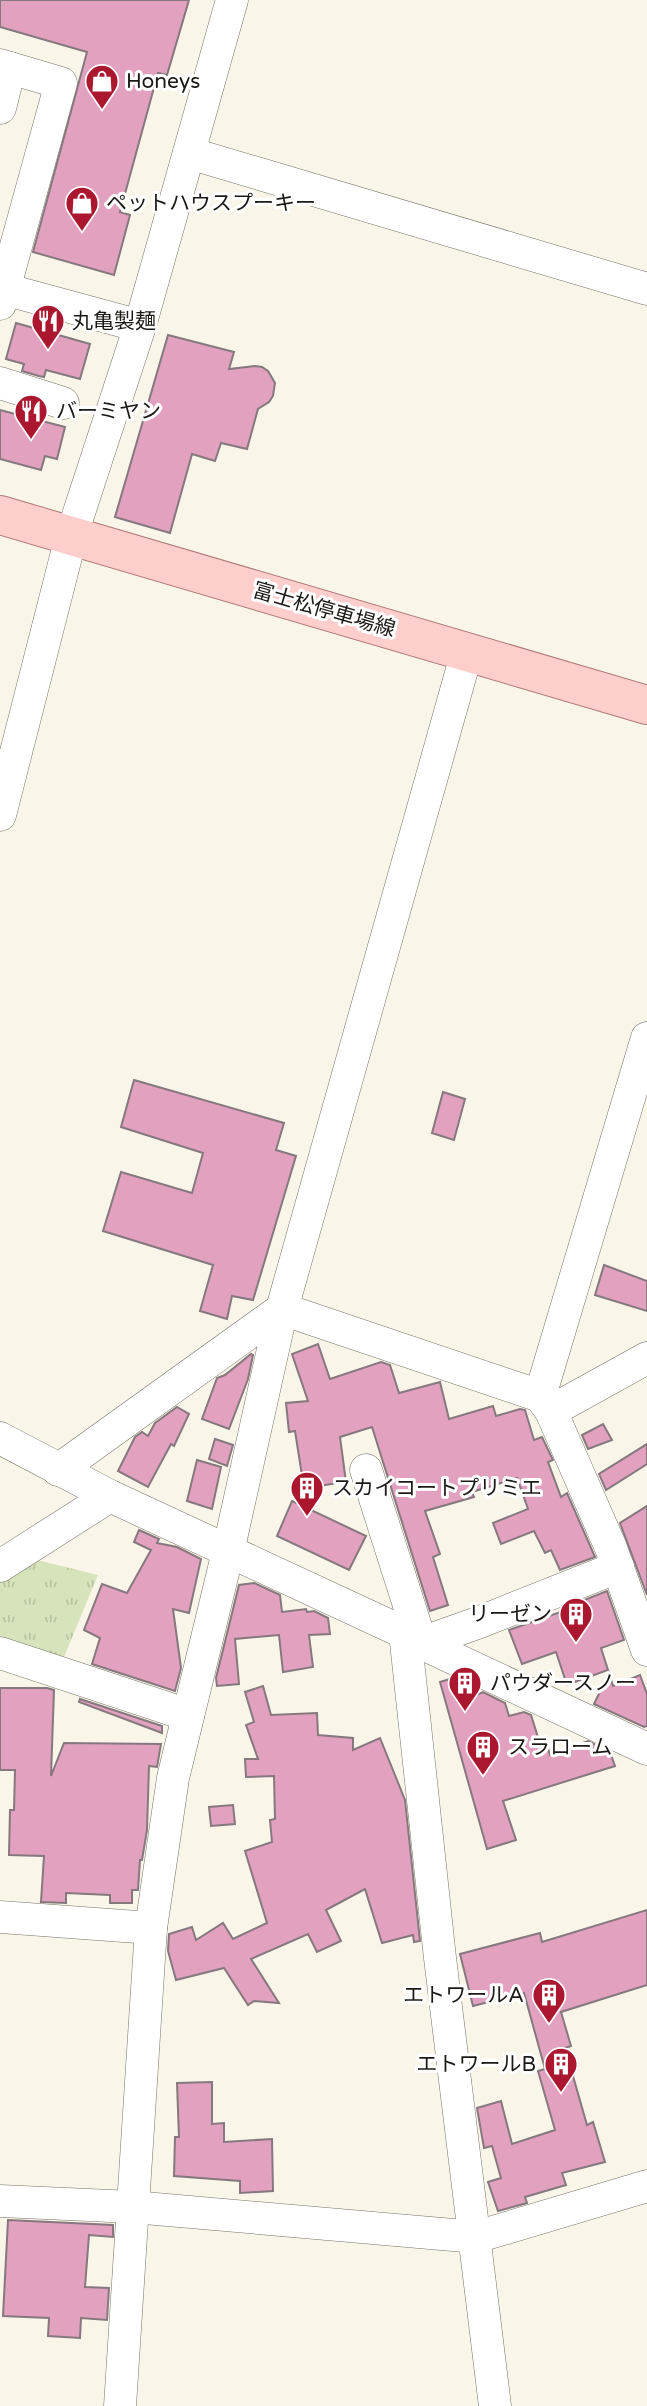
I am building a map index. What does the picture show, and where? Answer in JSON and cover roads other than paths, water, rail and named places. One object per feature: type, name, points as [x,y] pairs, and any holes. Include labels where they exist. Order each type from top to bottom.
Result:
[{"type":"main road","name":"富士松停車場線","points":[[0,515],[647,705]]},
{"type":"street","points":[[0,815],[71,537],[139,330],[232,0]]},
{"type":"street","points":[[0,108],[5,67],[61,83],[1,295],[139,330]]},
{"type":"street","points":[[189,153],[647,289]]},
{"type":"street","points":[[0,383],[63,403]]},
{"type":"street","points":[[120,2406],[152,1928],[173,1777],[228,1552],[282,1309],[467,652]]},
{"type":"street","points":[[647,1038],[546,1404],[618,1567],[647,1650]]},
{"type":"street","points":[[282,1309],[546,1404],[647,1358]]},
{"type":"street","points":[[58,1470],[282,1309]]},
{"type":"street","points":[[0,1438],[110,1496],[647,1749]]},
{"type":"street","points":[[366,1470],[413,1638],[440,1958],[495,2406]]},
{"type":"street","points":[[0,1566],[110,1496]]},
{"type":"street","points":[[413,1638],[480,1622],[618,1567]]},
{"type":"street","points":[[0,1653],[188,1715]]},
{"type":"street","points":[[0,1917],[152,1928]]},
{"type":"street","points":[[0,2201],[133,2207],[476,2237],[647,2186]]},
{"type":"place","name":"Honeys","points":[[102,111]]},
{"type":"place","name":"ペットハウスプーキー","points":[[82,233]]},
{"type":"place","name":"丸亀製麺","points":[[48,351]]},
{"type":"place","name":"バーミヤン","points":[[31,441]]},
{"type":"place","name":"スカイコートプリミエ","points":[[307,1518]]},
{"type":"place","name":"リーゼン","points":[[576,1644]]},
{"type":"place","name":"パウダースノー","points":[[465,1713]]},
{"type":"place","name":"スラローム","points":[[483,1777]]},
{"type":"place","name":"エトワールA","points":[[549,2025]]},
{"type":"place","name":"エトワールB","points":[[561,2094]]}]
